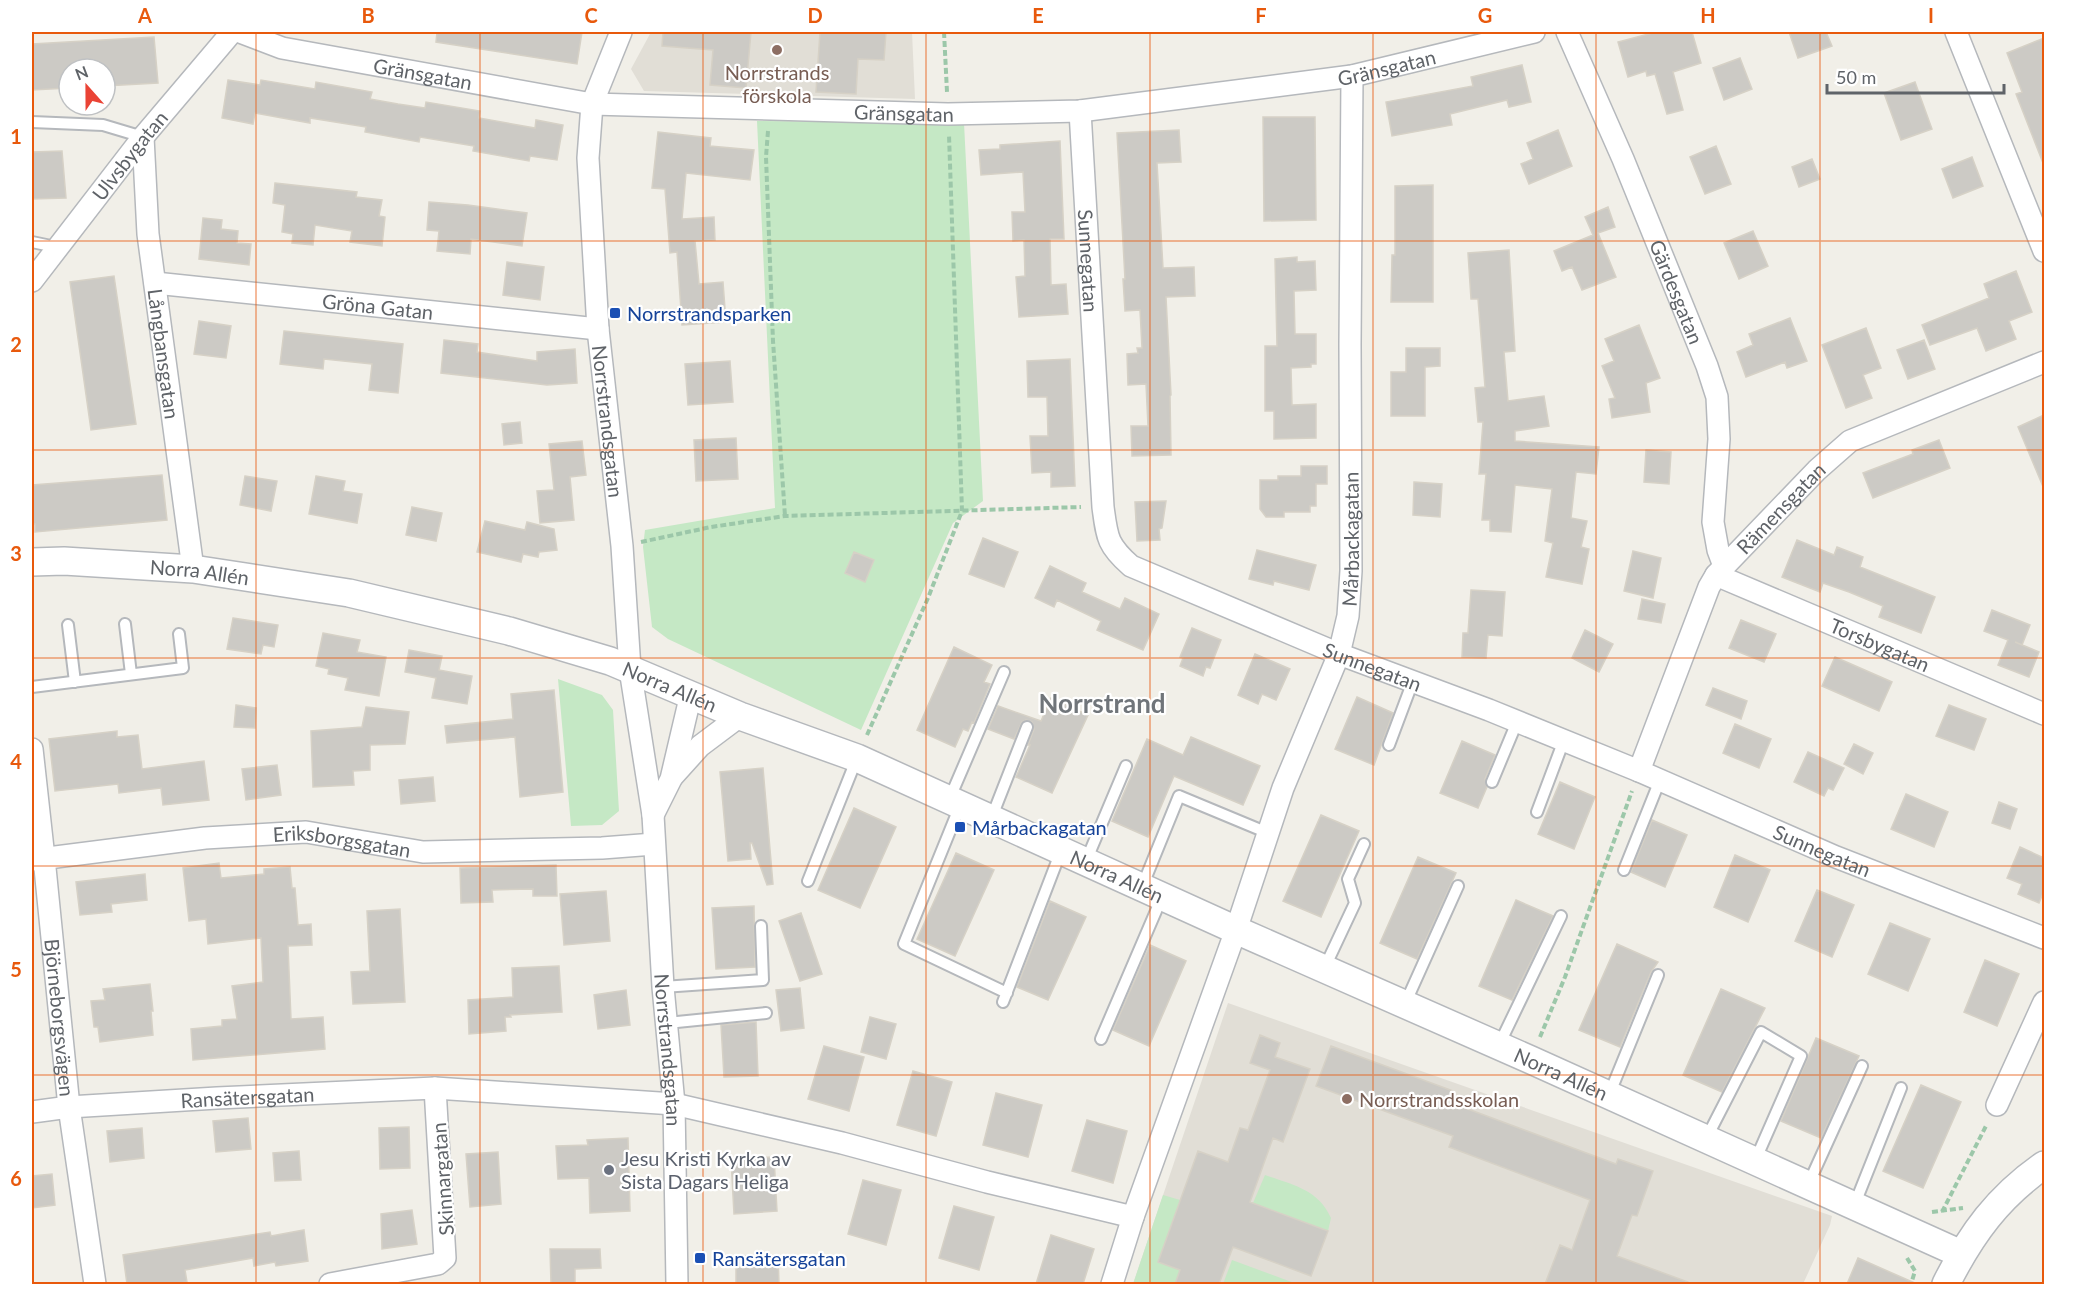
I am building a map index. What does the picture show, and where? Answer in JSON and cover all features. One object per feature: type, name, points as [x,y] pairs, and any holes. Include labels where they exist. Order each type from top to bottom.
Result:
[{"type":"street","name":"Ulvsbygatan","points":[[32,281],[143,137],[232,32]]},
{"type":"street","name":"Gränsgatan","points":[[240,32],[282,48],[592,104],[948,114],[1080,111],[1352,75],[1534,32]]},
{"type":"street","name":"Norrstrandsgatan","points":[[621,32],[592,104],[588,158],[598,329],[622,546],[630,669],[653,814],[663,987],[674,1104],[677,1284]]},
{"type":"street","name":"Gärdesgatan","points":[[1567,32],[1611,129],[1707,366],[1716,397],[1719,439],[1713,522],[1720,570]]},
{"type":"street","points":[[1956,32],[2044,250]]},
{"type":"street","name":"Mårbackagatan","points":[[1112,1284],[1132,1217],[1236,930],[1283,788],[1339,654],[1348,616],[1351,571],[1352,75]]},
{"type":"street","name":"Sunnegatan","points":[[1080,111],[1103,507],[1107,537],[1117,553],[1131,566],[1339,654],[1564,740],[1836,857],[2044,938]]},
{"type":"street","name":"Långbansgatan","points":[[143,137],[148,234],[194,569]]},
{"type":"street","name":"Gröna Gatan","points":[[155,283],[598,329]]},
{"type":"street","name":"Rämensgatan","points":[[1639,771],[1709,587],[1720,570],[1816,470],[1851,441],[2044,362]]},
{"type":"street","name":"Norra Allén","points":[[32,562],[64,561],[194,569],[349,593],[509,630],[610,661],[740,716],[857,758],[1961,1254]]},
{"type":"street","name":"Torsbygatan","points":[[1720,570],[2044,714]]},
{"type":"street","name":"Norrstrandsgatan","points":[[653,814],[671,779],[691,694]]},
{"type":"street","name":"Norrstrandsgatan","points":[[671,779],[700,746],[740,716]]},
{"type":"street","name":"Björneborgsvägen","points":[[32,749],[38,859],[69,1107],[95,1284]]},
{"type":"street","name":"Eriksborgsgatan","points":[[38,859],[205,838],[306,832],[423,852],[602,848],[654,844]]},
{"type":"street","points":[[1997,1105],[2044,1002]]},
{"type":"street","name":"Ransätersgatan","points":[[32,1112],[69,1107],[217,1098],[435,1088],[674,1104],[842,1143],[987,1182],[1132,1217]]},
{"type":"street","name":"Skinnargatan","points":[[330,1284],[438,1264],[445,1258],[435,1088]]},
{"type":"street","points":[[1946,1284],[1961,1254],[1982,1222],[2007,1194],[2044,1165]]},
{"type":"lane","points":[[32,122],[103,125],[143,137]]},
{"type":"lane","points":[[32,242],[56,247]]},
{"type":"lane","points":[[125,624],[131,674]]},
{"type":"lane","points":[[68,625],[75,682]]},
{"type":"lane","points":[[32,687],[183,668],[178,634]]},
{"type":"lane","points":[[1004,672],[904,944],[1005,997],[1061,850]]},
{"type":"lane","points":[[1389,745],[1413,681]]},
{"type":"lane","points":[[1492,782],[1517,722]]},
{"type":"lane","points":[[991,819],[1027,728]]},
{"type":"lane","points":[[1538,812],[1564,740]]},
{"type":"lane","points":[[808,881],[857,758]]},
{"type":"lane","points":[[1086,862],[1126,766]]},
{"type":"lane","points":[[1624,870],[1660,780]]},
{"type":"lane","points":[[1101,1040],[1152,892],[1179,796],[1268,833]]},
{"type":"lane","points":[[1324,969],[1355,903],[1348,879],[1364,844]]},
{"type":"lane","points":[[1405,1004],[1458,886]]},
{"type":"lane","points":[[1499,1045],[1560,916]]},
{"type":"lane","points":[[663,987],[763,980],[761,926]]},
{"type":"lane","points":[[1609,1095],[1658,975]]},
{"type":"lane","points":[[667,1023],[766,1013]]},
{"type":"lane","points":[[1706,1139],[1761,1032],[1801,1056],[1755,1161]]},
{"type":"lane","points":[[1808,1185],[1862,1066]]},
{"type":"lane","points":[[1854,1206],[1901,1088]]},
{"type":"path","points":[[857,758],[928,598],[962,511],[944,32]]},
{"type":"path","points":[[769,109],[766,157],[773,341],[785,516]]},
{"type":"path","points":[[622,546],[711,527],[785,516],[1103,507]]},
{"type":"path","points":[[1531,1060],[1565,977],[1639,771]]},
{"type":"path","points":[[1942,1212],[1997,1105]]},
{"type":"shaded area","name":"Norrstrands förskola","points":[[651,32],[912,32],[915,99],[644,91],[631,69]]},
{"type":"shaded area","name":"Norrstrandsskolan","points":[[1228,1003],[1832,1216],[1830,1225],[1803,1284],[1133,1284]]},
{"type":"green space","points":[[757,121],[964,123],[983,501],[953,523],[861,730],[668,639],[652,627],[643,547],[645,530],[775,508]]},
{"type":"green space","points":[[558,679],[602,695],[613,710],[619,811],[602,825],[571,826]]},
{"type":"green space","points":[[1265,1175],[1304,1189],[1319,1200],[1331,1218],[1328,1231],[1253,1203]]},
{"type":"green space","points":[[1163,1195],[1180,1200],[1158,1262],[1180,1270],[1175,1284],[1133,1284]]},
{"type":"green space","points":[[1232,1260],[1297,1284],[1223,1284]]},
{"type":"building","points":[[437,32],[582,32],[577,64],[436,42]]},
{"type":"building","points":[[663,32],[751,32],[746,88],[710,85],[713,50],[662,46]]},
{"type":"building","points":[[820,32],[886,32],[884,60],[858,59],[856,94],[816,92]]},
{"type":"building","points":[[1656,32],[1692,32],[1701,63],[1673,72],[1683,110],[1667,114],[1655,74],[1647,76],[1646,71],[1628,77],[1618,42]]},
{"type":"building","points":[[1789,32],[1826,32],[1832,46],[1798,58]]},
{"type":"building","points":[[154,37],[158,83],[117,85],[117,57],[57,57],[57,89],[32,90],[32,44]]},
{"type":"building","points":[[2044,38],[2043,163],[2016,94],[2022,92],[2007,53]]},
{"type":"building","points":[[1740,58],[1752,89],[1724,100],[1713,68]]},
{"type":"building","points":[[1522,65],[1531,102],[1509,107],[1507,100],[1450,114],[1452,125],[1392,136],[1386,102],[1473,86],[1471,77]]},
{"type":"building","points":[[228,80],[260,85],[261,80],[315,89],[316,82],[372,92],[370,99],[425,108],[426,102],[480,111],[479,118],[535,128],[536,120],[563,125],[557,160],[530,156],[529,161],[473,151],[474,146],[420,137],[419,142],[365,132],[366,127],[310,118],[310,123],[255,113],[253,124],[222,118]]},
{"type":"building","points":[[1915,82],[1932,129],[1901,140],[1884,93]]},
{"type":"building","points":[[1263,117],[1315,117],[1316,220],[1264,221]]},
{"type":"building","points":[[1179,130],[1181,162],[1157,163],[1163,268],[1194,267],[1195,296],[1166,297],[1171,395],[1171,455],[1132,456],[1131,426],[1148,426],[1146,384],[1128,385],[1127,354],[1138,353],[1137,348],[1142,348],[1140,310],[1125,311],[1117,133]]},
{"type":"building","points":[[1558,130],[1572,166],[1529,184],[1521,164],[1533,159],[1527,143]]},
{"type":"building","points":[[658,132],[711,138],[710,146],[754,150],[750,180],[686,173],[682,219],[714,217],[715,240],[695,241],[699,284],[723,282],[726,322],[682,325],[677,252],[670,253],[665,189],[652,188]]},
{"type":"building","points":[[1060,141],[1064,239],[1050,239],[1051,285],[1066,284],[1068,314],[1019,317],[1016,277],[1025,276],[1024,240],[1013,241],[1012,212],[1025,212],[1023,172],[981,175],[979,150],[1000,149],[1000,145]]},
{"type":"building","points":[[1716,146],[1731,184],[1705,194],[1690,157]]},
{"type":"building","points":[[62,151],[66,198],[32,199],[32,152]]},
{"type":"building","points":[[1972,157],[1983,186],[1953,198],[1942,169]]},
{"type":"building","points":[[1812,159],[1820,179],[1799,187],[1792,167]]},
{"type":"building","points":[[275,183],[357,192],[356,197],[382,200],[379,216],[385,217],[382,246],[350,242],[352,231],[315,225],[313,245],[292,243],[293,234],[282,232],[285,205],[273,203]]},
{"type":"building","points":[[1433,185],[1433,302],[1391,302],[1392,255],[1395,255],[1395,186]]},
{"type":"building","points":[[429,202],[527,213],[522,246],[471,239],[470,254],[437,251],[439,231],[427,230]]},
{"type":"building","points":[[1608,207],[1615,227],[1598,233],[1616,277],[1582,290],[1572,267],[1562,271],[1554,251],[1593,235],[1585,217]]},
{"type":"building","points":[[203,218],[222,220],[221,229],[238,231],[237,243],[251,244],[249,265],[199,259]]},
{"type":"building","points":[[1753,231],[1768,266],[1739,279],[1724,243]]},
{"type":"building","points":[[1509,250],[1515,351],[1504,352],[1508,401],[1544,396],[1549,426],[1515,431],[1515,441],[1599,447],[1596,474],[1576,472],[1571,518],[1587,521],[1581,547],[1589,549],[1582,584],[1546,577],[1553,543],[1545,541],[1552,489],[1515,485],[1511,532],[1490,531],[1490,520],[1482,520],[1486,474],[1479,474],[1483,422],[1478,422],[1475,388],[1485,387],[1478,299],[1471,299],[1468,253]]},
{"type":"building","points":[[1297,257],[1297,262],[1315,261],[1316,290],[1294,291],[1295,334],[1316,334],[1316,364],[1311,364],[1311,367],[1291,368],[1292,405],[1316,404],[1316,438],[1274,439],[1274,411],[1265,411],[1265,346],[1277,346],[1275,259]]},
{"type":"building","points":[[507,262],[544,267],[540,300],[503,295]]},
{"type":"building","points":[[2016,271],[2032,312],[2009,321],[2016,339],[1986,351],[1977,328],[1930,345],[1922,325],[1989,298],[1984,284]]},
{"type":"building","points":[[114,276],[136,424],[91,430],[70,282]]},
{"type":"building","points":[[1790,318],[1807,361],[1787,368],[1785,362],[1746,377],[1737,352],[1753,345],[1749,334]]},
{"type":"building","points":[[199,321],[231,326],[226,358],[194,354]]},
{"type":"building","points":[[1639,325],[1660,378],[1646,383],[1650,412],[1612,418],[1609,399],[1615,398],[1602,366],[1614,361],[1605,339]]},
{"type":"building","points":[[1866,328],[1881,368],[1863,375],[1872,398],[1846,408],[1822,345]]},
{"type":"building","points":[[284,331],[403,344],[398,393],[369,390],[372,364],[324,359],[323,369],[280,364]]},
{"type":"building","points":[[444,340],[478,344],[477,352],[537,361],[537,352],[575,349],[577,383],[547,385],[441,373]]},
{"type":"building","points":[[1924,340],[1935,369],[1908,379],[1897,350]]},
{"type":"building","points":[[1406,348],[1440,348],[1440,366],[1425,367],[1425,416],[1391,416],[1391,372],[1406,372]]},
{"type":"building","points":[[1070,359],[1075,486],[1051,487],[1051,472],[1032,473],[1030,436],[1048,436],[1047,397],[1028,397],[1027,361]]},
{"type":"building","points":[[730,361],[733,402],[688,405],[685,364]]},
{"type":"building","points":[[2044,415],[2044,489],[2018,427]]},
{"type":"building","points":[[520,422],[522,443],[504,445],[502,424]]},
{"type":"building","points":[[736,438],[738,479],[696,481],[694,440]]},
{"type":"building","points":[[1939,440],[1950,468],[1873,498],[1863,473],[1913,454],[1912,450]]},
{"type":"building","points":[[582,441],[586,475],[570,477],[574,520],[540,523],[537,491],[554,490],[549,444]]},
{"type":"building","points":[[1646,450],[1671,452],[1669,484],[1644,482]]},
{"type":"building","points":[[1301,466],[1327,466],[1327,484],[1316,484],[1316,506],[1310,506],[1310,512],[1284,512],[1284,517],[1266,517],[1260,509],[1260,480],[1278,480],[1278,476],[1301,476]]},
{"type":"building","points":[[162,475],[167,520],[35,532],[35,524],[32,524],[32,485]]},
{"type":"building","points":[[245,476],[277,481],[271,511],[240,505]]},
{"type":"building","points":[[316,476],[345,481],[343,491],[362,494],[357,523],[309,514]]},
{"type":"building","points":[[1414,482],[1442,484],[1440,517],[1413,515]]},
{"type":"building","points":[[1166,501],[1162,528],[1159,529],[1160,540],[1137,541],[1135,502]]},
{"type":"building","points":[[412,507],[442,513],[436,541],[406,535]]},
{"type":"building","points":[[485,521],[525,530],[527,522],[554,529],[557,550],[539,552],[538,557],[523,554],[521,562],[477,552]]},
{"type":"building","points":[[983,538],[1018,552],[1004,587],[969,574]]},
{"type":"building","points":[[1797,540],[1834,555],[1837,547],[1863,557],[1860,567],[1935,597],[1921,633],[1879,617],[1883,606],[1849,592],[1823,583],[1820,592],[1782,577]]},
{"type":"building","points":[[1257,550],[1316,565],[1309,590],[1274,581],[1273,585],[1249,579]]},
{"type":"building","points":[[1633,551],[1661,558],[1653,598],[1624,591]]},
{"type":"building","points":[[854,552],[874,560],[865,582],[845,573]]},
{"type":"building","points":[[1050,566],[1086,583],[1082,592],[1120,609],[1125,598],[1159,614],[1143,650],[1097,630],[1101,621],[1057,600],[1054,607],[1035,598]]},
{"type":"building","points":[[1471,590],[1505,592],[1502,636],[1488,635],[1486,658],[1462,657],[1463,633],[1468,633]]},
{"type":"building","points":[[1642,599],[1665,604],[1661,623],[1638,619]]},
{"type":"building","points":[[1992,610],[2030,625],[2022,645],[2039,652],[2029,677],[1998,665],[2008,640],[1984,631]]},
{"type":"building","points":[[233,618],[278,625],[274,647],[263,645],[261,654],[227,649]]},
{"type":"building","points":[[1741,620],[1776,634],[1764,662],[1729,648]]},
{"type":"building","points":[[1192,628],[1221,640],[1210,668],[1206,667],[1203,676],[1180,666],[1183,658],[1180,657]]},
{"type":"building","points":[[1585,630],[1613,644],[1599,672],[1572,658]]},
{"type":"building","points":[[323,633],[360,640],[357,652],[386,657],[379,696],[345,690],[348,678],[328,674],[329,669],[316,666]]},
{"type":"building","points":[[954,647],[992,665],[984,682],[990,684],[974,723],[972,722],[968,731],[963,729],[955,747],[917,730]]},
{"type":"building","points":[[409,650],[442,656],[439,670],[472,676],[467,704],[432,698],[436,678],[405,672]]},
{"type":"building","points":[[1255,654],[1290,669],[1276,700],[1262,694],[1258,704],[1238,695]]},
{"type":"building","points":[[1835,657],[1892,682],[1879,711],[1822,686]]},
{"type":"building","points":[[1713,688],[1747,701],[1741,719],[1706,705]]},
{"type":"building","points":[[554,690],[563,792],[520,797],[515,737],[447,743],[445,726],[513,719],[511,694]]},
{"type":"building","points":[[1357,697],[1393,713],[1374,765],[1335,749]]},
{"type":"building","points":[[1051,698],[1088,715],[1052,793],[1016,777],[1030,745],[1028,745],[1034,729],[1032,722],[1026,720],[1022,722],[1014,739],[988,729],[998,706],[1041,721]]},
{"type":"building","points":[[236,705],[256,708],[255,728],[234,727]]},
{"type":"building","points":[[1949,705],[1986,719],[1974,750],[1936,736]]},
{"type":"building","points":[[366,707],[409,712],[405,744],[370,745],[370,770],[353,771],[354,785],[313,787],[311,731],[362,727]]},
{"type":"building","points":[[1735,724],[1771,739],[1759,768],[1723,753]]},
{"type":"building","points":[[117,731],[117,737],[138,735],[142,769],[204,761],[209,800],[163,805],[161,788],[119,793],[118,784],[55,791],[49,739]]},
{"type":"building","points":[[1191,737],[1260,766],[1243,805],[1174,776],[1148,837],[1112,821],[1147,739],[1183,755]]},
{"type":"building","points":[[1462,741],[1495,755],[1485,779],[1487,787],[1478,808],[1440,793]]},
{"type":"building","points":[[1854,744],[1873,753],[1863,774],[1844,764]]},
{"type":"building","points":[[1808,752],[1844,768],[1833,790],[1828,788],[1824,796],[1794,782]]},
{"type":"building","points":[[277,765],[281,795],[246,800],[242,769]]},
{"type":"building","points":[[763,768],[773,884],[767,885],[752,843],[750,843],[751,859],[728,861],[720,772]]},
{"type":"building","points":[[433,777],[435,801],[401,804],[399,780]]},
{"type":"building","points":[[1560,782],[1595,797],[1574,849],[1538,834]]},
{"type":"building","points":[[1906,794],[1948,812],[1934,847],[1891,829]]},
{"type":"building","points":[[1999,802],[2017,809],[2010,829],[1992,823]]},
{"type":"building","points":[[854,808],[896,827],[860,908],[818,890]]},
{"type":"building","points":[[1321,815],[1359,831],[1321,917],[1283,901]]},
{"type":"building","points":[[1652,820],[1687,835],[1665,887],[1631,872]]},
{"type":"building","points":[[2020,847],[2044,858],[2044,891],[2039,903],[2018,894],[2022,884],[2007,878]]},
{"type":"building","points":[[956,853],[994,870],[955,956],[917,939]]},
{"type":"building","points":[[1735,855],[1770,870],[1748,922],[1714,907]]},
{"type":"building","points":[[1418,857],[1456,873],[1417,959],[1380,943]]},
{"type":"building","points":[[219,863],[221,878],[264,874],[264,869],[290,867],[292,888],[295,888],[298,925],[311,924],[312,945],[288,946],[291,1019],[323,1017],[325,1049],[193,1060],[191,1029],[222,1026],[222,1020],[237,1019],[232,986],[263,982],[261,938],[208,944],[206,919],[189,921],[183,868]]},
{"type":"building","points":[[556,865],[557,896],[533,896],[533,889],[492,890],[493,902],[461,903],[460,868]]},
{"type":"building","points":[[145,874],[147,900],[111,904],[112,912],[80,915],[76,882]]},
{"type":"building","points":[[1817,890],[1854,905],[1832,957],[1795,941]]},
{"type":"building","points":[[606,891],[610,941],[564,945],[560,894]]},
{"type":"building","points":[[1516,900],[1553,916],[1512,1000],[1479,986]]},
{"type":"building","points":[[1050,901],[1086,917],[1048,1000],[1017,987]]},
{"type":"building","points":[[754,906],[755,967],[716,969],[712,908]]},
{"type":"building","points":[[400,909],[405,1002],[353,1004],[351,972],[370,971],[367,911]]},
{"type":"building","points":[[801,913],[822,974],[800,981],[779,921]]},
{"type":"building","points":[[1890,923],[1930,939],[1908,991],[1868,974]]},
{"type":"building","points":[[1617,944],[1658,962],[1651,972],[1620,1047],[1579,1030]]},
{"type":"building","points":[[1150,945],[1186,961],[1149,1046],[1113,1030]]},
{"type":"building","points":[[1985,960],[2019,974],[1997,1026],[1964,1012]]},
{"type":"building","points":[[559,966],[562,1012],[510,1015],[511,1017],[505,1017],[506,1031],[469,1034],[468,1000],[513,997],[512,968]]},
{"type":"building","points":[[150,984],[153,1035],[100,1042],[98,1027],[94,1027],[91,1001],[105,1000],[103,989]]},
{"type":"building","points":[[800,988],[804,1028],[781,1031],[776,990]]},
{"type":"building","points":[[1721,989],[1765,1008],[1722,1092],[1683,1075]]},
{"type":"building","points":[[626,990],[630,1025],[598,1029],[594,995]]},
{"type":"building","points":[[870,1017],[896,1024],[886,1059],[861,1052]]},
{"type":"building","points":[[756,1022],[758,1076],[724,1077],[721,1025]]},
{"type":"building","points":[[1260,1035],[1280,1043],[1275,1057],[1310,1069],[1283,1142],[1273,1138],[1250,1202],[1328,1231],[1311,1276],[1233,1247],[1219,1284],[1175,1284],[1180,1270],[1158,1262],[1198,1151],[1228,1162],[1240,1128],[1248,1130],[1270,1070],[1250,1063]]},
{"type":"building","points":[[1816,1038],[1859,1056],[1821,1138],[1781,1121]]},
{"type":"building","points":[[824,1046],[864,1057],[849,1111],[808,1099]]},
{"type":"building","points":[[1331,1046],[1453,1091],[1449,1102],[1616,1164],[1618,1159],[1653,1171],[1637,1216],[1632,1215],[1617,1256],[1688,1282],[1688,1284],[1545,1284],[1560,1245],[1572,1250],[1590,1200],[1449,1147],[1453,1136],[1316,1086]]},
{"type":"building","points":[[913,1071],[952,1082],[936,1136],[897,1125]]},
{"type":"building","points":[[1921,1085],[1961,1102],[1923,1188],[1883,1171]]},
{"type":"building","points":[[996,1093],[1042,1105],[1028,1157],[983,1145]]},
{"type":"building","points":[[248,1118],[251,1149],[216,1152],[213,1121]]},
{"type":"building","points":[[1087,1120],[1127,1131],[1113,1183],[1072,1171]]},
{"type":"building","points":[[409,1127],[410,1168],[380,1169],[379,1128]]},
{"type":"building","points":[[142,1128],[144,1158],[110,1162],[107,1131]]},
{"type":"building","name":"Jesu Kristi Kyrka av Sista Dagars Heliga","points":[[628,1138],[630,1211],[590,1213],[589,1178],[558,1179],[556,1146],[588,1145],[587,1140]]},
{"type":"building","points":[[299,1151],[301,1180],[275,1181],[273,1153]]},
{"type":"building","points":[[498,1152],[501,1204],[470,1207],[466,1154]]},
{"type":"building","points":[[774,1157],[777,1211],[734,1214],[731,1159]]},
{"type":"building","points":[[52,1174],[55,1205],[32,1208],[32,1176]]},
{"type":"building","points":[[863,1180],[901,1190],[886,1245],[848,1234]]},
{"type":"building","points":[[954,1206],[994,1217],[979,1270],[939,1258]]},
{"type":"building","points":[[412,1210],[417,1244],[382,1249],[381,1214]]},
{"type":"building","points":[[304,1230],[308,1261],[276,1266],[275,1262],[254,1266],[253,1258],[185,1270],[187,1282],[127,1284],[123,1255],[270,1232],[271,1236]]},
{"type":"building","points":[[1051,1235],[1094,1249],[1083,1284],[1036,1284]]},
{"type":"building","points":[[550,1249],[600,1249],[601,1268],[575,1269],[575,1284],[551,1284]]},
{"type":"building","points":[[778,1255],[779,1284],[736,1284],[736,1256]]},
{"type":"building","points":[[1858,1258],[1917,1284],[1847,1284]]},
{"type":"place","name":"Norrstrands förskola","points":[[777,50]]},
{"type":"place","name":"Norrstrandsparken","points":[[615,313]]},
{"type":"place","name":"Mårbackagatan","points":[[960,827]]},
{"type":"place","name":"Norrstrandsskolan","points":[[1347,1099]]},
{"type":"place","name":"Jesu Kristi Kyrka av Sista Dagars Heliga","points":[[609,1170]]},
{"type":"place","name":"Ransätersgatan","points":[[700,1258]]},
{"type":"district","name":"Norrstrand","points":[[1102,703]]}]
